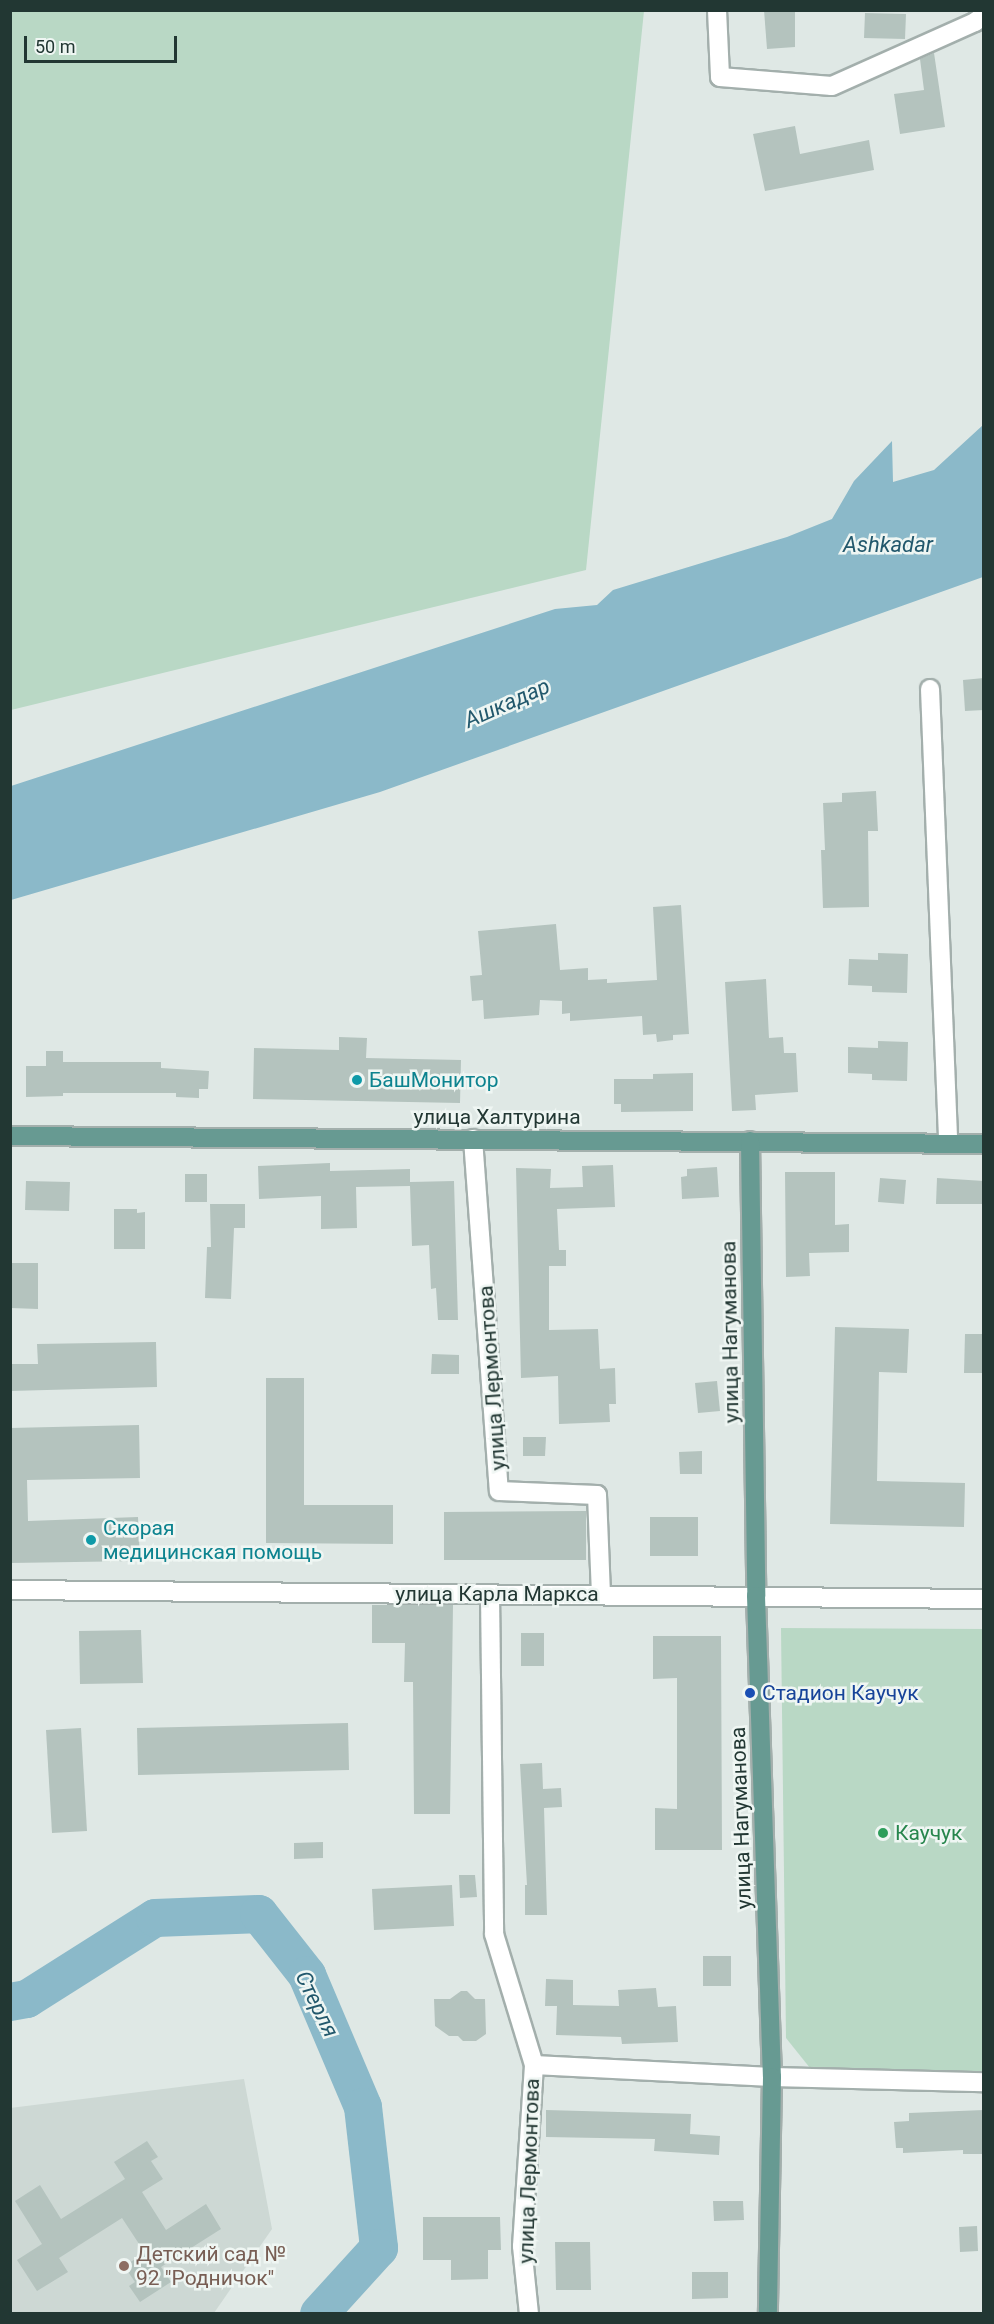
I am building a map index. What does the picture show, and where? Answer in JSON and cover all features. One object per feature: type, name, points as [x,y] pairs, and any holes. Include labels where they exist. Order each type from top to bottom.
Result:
[{"type":"main road","name":"улица Халтурина","points":[[10,1136],[984,1144]]},
{"type":"main road","name":"улица Нагуманова","points":[[750,1142],[756,1596],[772,2077],[768,2313]]},
{"type":"street","points":[[717,10],[720,77],[832,86],[975,22],[984,15]]},
{"type":"street","points":[[930,689],[948,1144]]},
{"type":"street","name":"улица Лермонтова","points":[[473,1139],[499,1491],[597,1495],[601,1594]]},
{"type":"street","name":"улица Карла Маркса","points":[[10,1590],[984,1599]]},
{"type":"street","name":"улица Лермонтова","points":[[490,1594],[494,1934],[534,2065],[522,2246],[529,2313]]},
{"type":"street","name":"улица Лермонтова","points":[[534,2065],[772,2077],[984,2082]]},
{"type":"shaded area","points":[[244,2079],[272,2229],[214,2313],[11,2313],[10,2108]]},
{"type":"green space","points":[[10,11],[644,11],[586,570],[11,710]]},
{"type":"green space","name":"Каучук","points":[[781,1628],[983,1629],[983,2074],[814,2073],[786,2038]]},
{"type":"water","name":"Ashkadar","points":[[983,425],[983,577],[380,792],[11,900],[11,786],[555,609],[597,605],[613,590],[787,537],[832,519],[854,481],[892,441],[893,482],[934,470]]},
{"type":"building","points":[[764,10],[795,10],[795,47],[767,49]]},
{"type":"building","points":[[865,13],[906,14],[905,39],[864,38]]},
{"type":"building","points":[[934,53],[945,127],[900,134],[894,94],[924,90],[920,59]]},
{"type":"building","points":[[795,126],[800,154],[869,140],[874,170],[765,191],[753,134]]},
{"type":"building","points":[[984,678],[984,710],[965,711],[963,680]]},
{"type":"building","points":[[876,791],[878,831],[868,831],[869,907],[823,908],[821,850],[825,850],[823,803],[842,802],[842,793]]},
{"type":"building","points":[[681,905],[689,1034],[673,1035],[673,1040],[657,1042],[656,1034],[643,1035],[642,1016],[570,1021],[570,1013],[562,1014],[562,1001],[540,1000],[539,1015],[484,1019],[483,1000],[472,1001],[470,976],[482,975],[478,931],[556,924],[560,970],[588,968],[588,980],[607,979],[607,983],[657,980],[653,907]]},
{"type":"building","points":[[878,953],[908,954],[907,993],[872,992],[872,986],[848,985],[849,959],[878,960]]},
{"type":"building","points":[[766,979],[769,1038],[783,1037],[784,1053],[796,1053],[798,1092],[755,1095],[756,1110],[732,1111],[725,982]]},
{"type":"building","name":"БашМонитор","points":[[339,1037],[367,1038],[366,1058],[461,1060],[460,1103],[253,1099],[254,1048],[339,1050]]},
{"type":"building","points":[[878,1041],[908,1042],[907,1081],[872,1080],[872,1074],[848,1073],[848,1047],[878,1048]]},
{"type":"building","points":[[46,1051],[63,1051],[63,1062],[161,1062],[161,1068],[209,1071],[208,1089],[199,1089],[199,1098],[176,1097],[176,1093],[63,1093],[63,1096],[26,1097],[26,1066],[46,1066]]},
{"type":"building","points":[[693,1073],[693,1111],[621,1112],[621,1104],[614,1104],[614,1079],[653,1079],[653,1074]]},
{"type":"building","points":[[330,1163],[330,1171],[410,1169],[410,1182],[454,1181],[458,1320],[438,1320],[436,1288],[431,1289],[429,1245],[412,1246],[410,1186],[356,1187],[357,1228],[321,1229],[321,1196],[259,1199],[258,1166]]},
{"type":"building","points":[[613,1165],[615,1207],[557,1209],[559,1250],[566,1250],[566,1266],[549,1266],[549,1330],[598,1329],[600,1369],[615,1368],[616,1404],[609,1404],[610,1422],[559,1424],[558,1376],[521,1378],[516,1168],[551,1169],[550,1188],[583,1187],[582,1166]]},
{"type":"building","points":[[717,1167],[719,1197],[682,1199],[681,1177],[687,1176],[687,1169]]},
{"type":"building","points":[[785,1172],[835,1172],[835,1225],[849,1224],[849,1252],[809,1253],[810,1276],[786,1277]]},
{"type":"building","points":[[185,1174],[207,1174],[207,1202],[185,1202]]},
{"type":"building","points":[[880,1178],[906,1180],[904,1204],[878,1202]]},
{"type":"building","points":[[937,1178],[984,1181],[984,1204],[936,1204]]},
{"type":"building","points":[[26,1181],[70,1182],[69,1211],[25,1210]]},
{"type":"building","points":[[210,1204],[245,1204],[245,1228],[234,1228],[231,1299],[205,1298],[207,1247],[211,1247]]},
{"type":"building","points":[[114,1209],[137,1209],[137,1213],[145,1212],[145,1249],[114,1249]]},
{"type":"building","points":[[11,1263],[38,1263],[38,1309],[11,1308]]},
{"type":"building","points":[[835,1327],[909,1329],[907,1373],[879,1372],[877,1481],[965,1483],[964,1527],[830,1524]]},
{"type":"building","points":[[965,1334],[984,1334],[984,1373],[964,1373]]},
{"type":"building","points":[[156,1342],[157,1387],[10,1391],[10,1364],[38,1364],[37,1344]]},
{"type":"building","points":[[432,1354],[459,1355],[459,1374],[431,1374]]},
{"type":"building","points":[[266,1378],[304,1378],[304,1505],[393,1505],[393,1544],[266,1543]]},
{"type":"building","points":[[717,1381],[720,1411],[698,1413],[695,1383]]},
{"type":"building","points":[[139,1425],[140,1478],[27,1480],[28,1521],[138,1517],[140,1561],[10,1563],[10,1428]]},
{"type":"building","points":[[523,1437],[546,1437],[545,1456],[523,1456]]},
{"type":"building","points":[[702,1451],[702,1474],[680,1474],[679,1452]]},
{"type":"building","points":[[586,1511],[586,1560],[444,1560],[444,1512]]},
{"type":"building","points":[[650,1517],[698,1517],[698,1556],[650,1556]]},
{"type":"building","points":[[372,1605],[453,1605],[450,1814],[414,1814],[413,1682],[404,1682],[405,1643],[372,1643]]},
{"type":"building","points":[[141,1630],[143,1683],[80,1684],[79,1631]]},
{"type":"building","points":[[521,1633],[544,1633],[544,1666],[521,1666]]},
{"type":"building","points":[[653,1636],[721,1636],[722,1850],[655,1850],[655,1808],[677,1809],[677,1678],[653,1679]]},
{"type":"building","points":[[348,1723],[349,1770],[138,1775],[137,1728]]},
{"type":"building","points":[[81,1728],[87,1831],[52,1833],[46,1730]]},
{"type":"building","points":[[542,1763],[543,1789],[561,1788],[562,1807],[544,1808],[547,1915],[525,1915],[525,1885],[527,1885],[520,1764]]},
{"type":"building","points":[[323,1842],[323,1858],[294,1859],[294,1843]]},
{"type":"building","points":[[459,1875],[475,1875],[477,1897],[460,1898]]},
{"type":"building","points":[[452,1885],[454,1926],[374,1930],[372,1889]]},
{"type":"building","points":[[703,1956],[731,1956],[731,1986],[703,1986]]},
{"type":"building","points":[[546,1979],[573,1980],[573,2005],[619,2006],[618,1990],[656,1988],[658,2007],[676,2006],[678,2042],[622,2044],[621,2037],[556,2035],[557,2006],[545,2006]]},
{"type":"building","points":[[461,1991],[467,1991],[475,1999],[485,1999],[486,2034],[476,2041],[463,2041],[458,2036],[449,2036],[435,2026],[434,1999],[450,1999]]},
{"type":"building","points":[[546,2110],[691,2114],[690,2134],[720,2136],[719,2155],[654,2151],[655,2139],[546,2137]]},
{"type":"building","points":[[984,2110],[984,2154],[963,2154],[963,2150],[903,2153],[903,2148],[896,2148],[894,2122],[909,2121],[909,2113]]},
{"type":"building","points":[[147,2141],[158,2157],[151,2161],[163,2179],[142,2192],[166,2230],[206,2204],[221,2229],[161,2267],[171,2282],[140,2302],[129,2286],[135,2282],[124,2266],[145,2253],[122,2218],[59,2258],[68,2272],[37,2291],[17,2260],[42,2244],[15,2201],[40,2185],[61,2219],[125,2179],[114,2162]]},
{"type":"building","points":[[713,2201],[743,2201],[744,2220],[714,2221]]},
{"type":"building","points":[[423,2217],[500,2217],[501,2250],[488,2250],[488,2279],[451,2280],[451,2260],[423,2260]]},
{"type":"building","points":[[977,2226],[978,2251],[960,2252],[959,2227]]},
{"type":"building","points":[[555,2242],[590,2242],[591,2290],[556,2290]]},
{"type":"building","points":[[692,2272],[728,2272],[728,2298],[692,2299]]},
{"type":"waterway","name":"Стерля","points":[[10,2002],[27,1999],[155,1918],[259,1914],[307,1975],[363,2107],[379,2248],[319,2314]]},
{"type":"place","name":"БашМонитор","points":[[357,1080]]},
{"type":"place","name":"Скорая медицинская помощь","points":[[91,1540]]},
{"type":"place","name":"Стадион Каучук","points":[[750,1693]]},
{"type":"place","name":"Каучук","points":[[883,1833]]},
{"type":"place","name":"Детский сад № 92 \"Родничок\"","points":[[124,2266]]},
{"type":"water label","name":"Ашкадар","points":[[507,703]]}]
